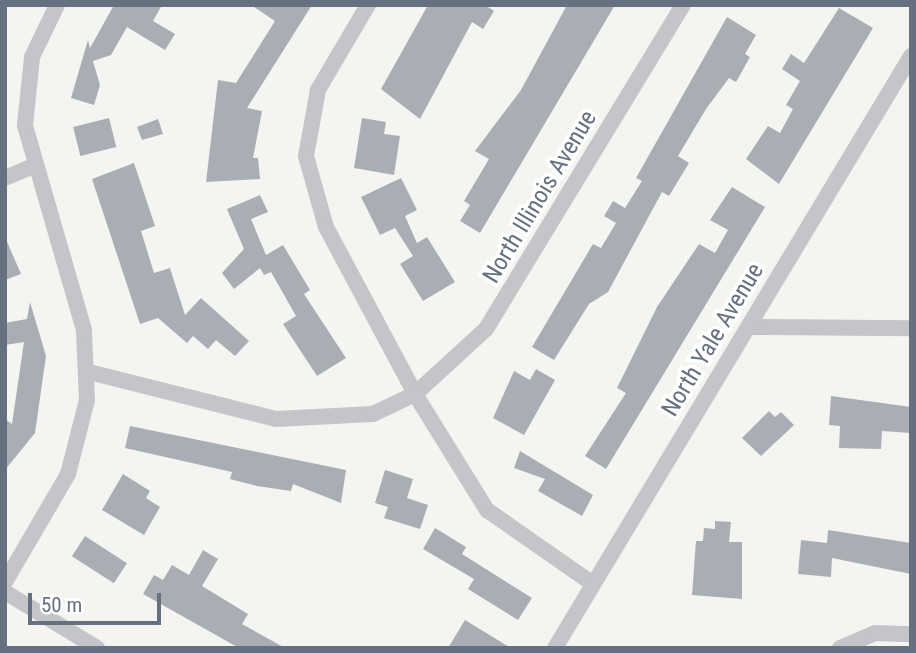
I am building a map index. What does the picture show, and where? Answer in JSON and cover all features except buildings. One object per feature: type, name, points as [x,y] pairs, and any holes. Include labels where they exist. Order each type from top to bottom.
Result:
[{"type":"street","points":[[5,582],[68,474],[89,372],[80,309],[33,166],[25,125],[28,75],[37,38],[57,5]]},
{"type":"street","points":[[368,5],[318,90],[306,156],[326,227],[415,394],[487,510],[593,584]]},
{"type":"street","name":"North Illinois Avenue","points":[[89,372],[276,419],[373,414],[415,394],[486,329],[683,5]]},
{"type":"street","name":"North Yale Avenue","points":[[555,648],[911,56]]},
{"type":"street","points":[[5,178],[33,166]]},
{"type":"street","points":[[749,327],[911,328]]},
{"type":"street","points":[[5,592],[97,648]]},
{"type":"street","points":[[840,648],[875,633],[911,634]]}]
